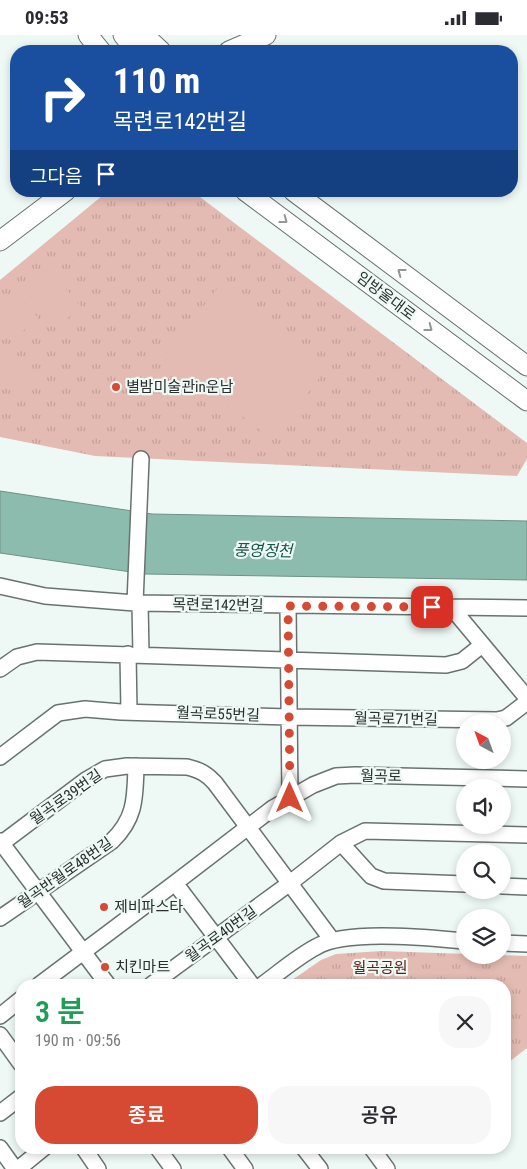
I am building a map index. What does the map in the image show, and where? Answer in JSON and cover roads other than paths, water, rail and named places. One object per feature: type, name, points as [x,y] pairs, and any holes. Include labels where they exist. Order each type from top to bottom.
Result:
[{"type":"main road","points":[[88,35],[96,45]]},
{"type":"main road","points":[[123,35],[131,45]]},
{"type":"main road","points":[[144,35],[155,45]]},
{"type":"main road","points":[[243,45],[266,35]]},
{"type":"main road","points":[[260,45],[274,35]]},
{"type":"main road","points":[[0,241],[58,197]]},
{"type":"main road","name":"임방울대로","points":[[253,197],[527,401]]},
{"type":"main road","name":"임방울대로","points":[[301,197],[527,366]]},
{"type":"street","points":[[129,712],[140,655],[137,600],[141,465]]},
{"type":"street","name":"목련로142번길","points":[[0,586],[45,596],[137,600],[288,606],[527,608]]},
{"type":"street","points":[[288,606],[290,798]]},
{"type":"street","points":[[451,607],[527,698]]},
{"type":"street","points":[[0,669],[18,657],[37,652],[446,665],[462,661],[482,645]]},
{"type":"street","name":"월곡로71번길","points":[[289,717],[496,721],[506,718],[527,703]]},
{"type":"street","name":"월곡로55번길","points":[[0,757],[58,713],[85,709],[289,717]]},
{"type":"street","points":[[136,766],[187,767],[202,771],[215,783],[249,827],[332,940]]},
{"type":"street","name":"월곡로39번길","points":[[83,952],[1,842],[94,775],[105,769],[136,766]]},
{"type":"street","name":"월곡반월로48번길","points":[[0,918],[120,834],[129,819],[135,803],[136,766]]},
{"type":"street","name":"월곡로","points":[[47,979],[273,808],[313,785],[336,776],[355,775],[527,779]]},
{"type":"street","name":"월곡로40번길","points":[[159,979],[341,843],[364,831],[527,835]]},
{"type":"street","points":[[341,843],[375,879],[456,884]]},
{"type":"street","points":[[176,883],[248,979]]},
{"type":"street","points":[[511,886],[527,887]]},
{"type":"street","points":[[270,979],[316,946],[332,940],[376,937],[456,941]]},
{"type":"street","points":[[511,943],[527,944]]},
{"type":"street","points":[[83,952],[103,979]]},
{"type":"street","points":[[0,1016],[15,1004]]},
{"type":"street","points":[[0,1035],[15,1056]]},
{"type":"street","points":[[0,1113],[15,1102]]},
{"type":"street","points":[[0,1148],[16,1169],[36,1154]]},
{"type":"street","points":[[88,1154],[98,1169]]},
{"type":"street","points":[[162,1154],[172,1169]]},
{"type":"street","points":[[234,1154],[245,1169]]},
{"type":"street","points":[[308,1154],[320,1169]]},
{"type":"street","points":[[375,1154],[382,1167]]},
{"type":"water","name":"풍영정천","points":[[0,491],[152,514],[527,521],[527,580],[145,574],[0,553]]},
{"type":"place","name":"별밤미술관in운남","points":[[116,387]]},
{"type":"place","name":"제비파스타","points":[[104,907]]},
{"type":"place","name":"치킨마트","points":[[105,967]]},
{"type":"park label","name":"월곡공원","points":[[380,968]]}]
